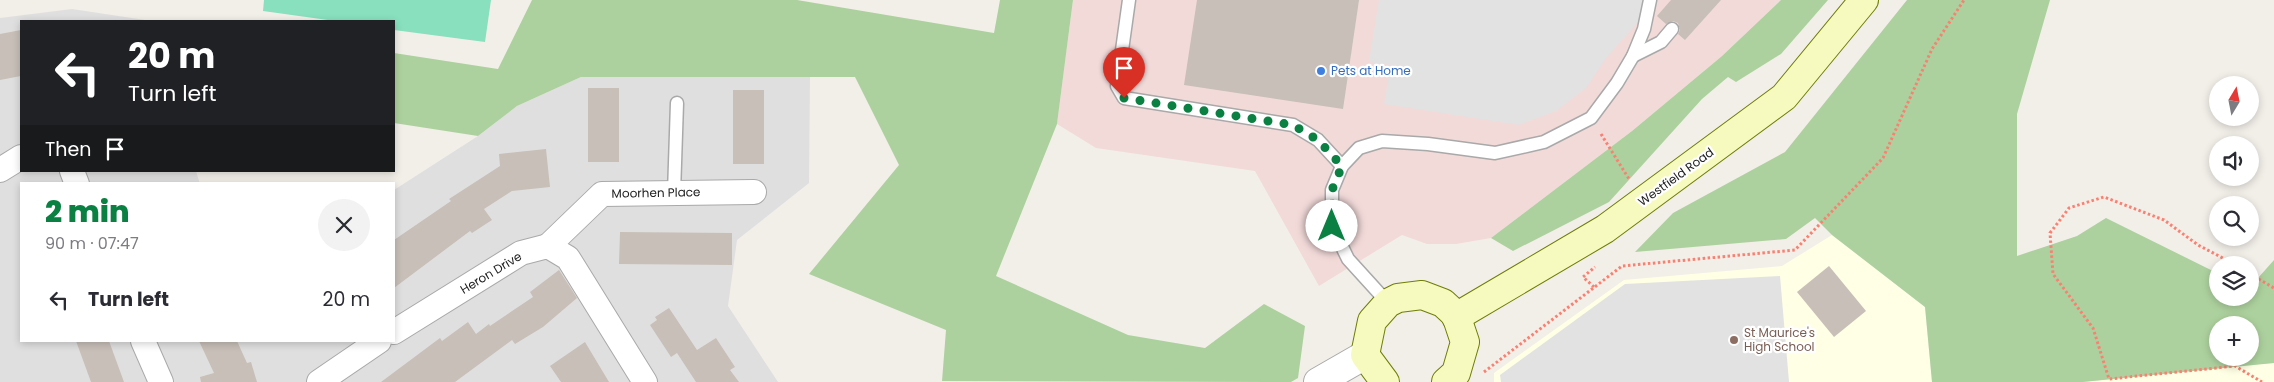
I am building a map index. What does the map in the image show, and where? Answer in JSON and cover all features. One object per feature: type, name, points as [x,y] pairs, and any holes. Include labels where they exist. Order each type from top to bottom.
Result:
[{"type":"main road","name":"Westfield Road","points":[[1456,316],[1605,229],[1784,97],[1864,0]]},
{"type":"main road","points":[[1385,382],[1365,355],[1372,321],[1388,303],[1398,298],[1422,295],[1443,303],[1456,316],[1465,342],[1456,373],[1446,382]]},
{"type":"street","points":[[0,170],[20,159]]},
{"type":"street","name":"Moorhen Place","points":[[548,246],[602,194],[754,192]]},
{"type":"street","points":[[548,246],[568,258],[645,382]]},
{"type":"street","name":"Heron Drive","points":[[395,331],[521,253],[548,246]]},
{"type":"street","points":[[143,342],[160,382]]},
{"type":"street","points":[[319,382],[378,342]]},
{"type":"street","points":[[1318,382],[1365,355]]},
{"type":"lane","points":[[1129,0],[1117,86],[1124,98],[1293,125],[1318,140],[1342,166]]},
{"type":"lane","points":[[1388,303],[1348,259],[1332,226],[1332,190],[1342,166],[1359,148],[1382,142],[1428,144],[1496,153],[1544,142],[1591,118],[1617,83],[1633,56],[1644,29],[1650,0]]},
{"type":"lane","points":[[1633,56],[1661,42],[1672,29]]},
{"type":"lane","points":[[674,193],[677,103]]},
{"type":"path","points":[[1479,376],[1622,266],[1795,250],[1883,158],[1932,49],[1964,0]]},
{"type":"path","points":[[1591,118],[1643,201]]},
{"type":"path","points":[[2219,256],[2198,245],[2164,220],[2104,197],[2069,208],[2050,232],[2053,274],[2093,328],[2109,379],[2235,366],[2262,382]]},
{"type":"path","points":[[2259,279],[2274,288]]},
{"type":"shaded area","points":[[1073,0],[1781,0],[1722,56],[1632,131],[1491,238],[1456,244],[1427,244],[1402,235],[1319,286],[1255,171],[1096,148],[1057,124]]},
{"type":"shaded area","points":[[1379,0],[1658,0],[1606,58],[1586,88],[1556,111],[1519,125],[1384,104],[1391,65],[1369,62]]},
{"type":"shaded area","points":[[72,9],[145,20],[20,20],[20,172],[196,172],[199,182],[20,182],[20,342],[395,342],[395,189],[478,136],[517,106],[581,77],[810,77],[809,183],[737,240],[728,306],[778,382],[0,382],[0,18]]},
{"type":"shaded area","name":"St Maurice's High School","points":[[1832,235],[1925,307],[1932,382],[1494,382],[1494,373],[1624,280],[1782,266]]},
{"type":"shaded area","points":[[1780,276],[1789,382],[1501,382],[1500,375],[1625,284]]},
{"type":"shaded area","points":[[2274,363],[2274,382],[2083,382],[2235,366],[2259,366],[2259,364]]},
{"type":"green space","points":[[264,0],[491,0],[485,42],[395,30],[395,20],[328,20],[263,11]]},
{"type":"green space","points":[[532,0],[797,0],[994,33],[1000,0],[1073,0],[1057,124],[996,276],[1128,335],[1205,348],[1264,304],[1305,326],[1298,378],[1291,382],[942,381],[946,330],[809,274],[899,165],[855,77],[581,77],[517,106],[478,136],[395,123],[395,53],[498,69]]},
{"type":"green space","points":[[1781,0],[1828,0],[1781,54],[1736,82],[1728,77],[1702,99],[1609,202],[1513,251],[1491,238],[1632,131],[1722,56]]},
{"type":"green space","points":[[1907,0],[2050,0],[2017,114],[2017,256],[2077,236],[2106,218],[2209,269],[2209,306],[2259,306],[2259,277],[2274,260],[2274,363],[2259,364],[2259,316],[2209,316],[2209,366],[2244,366],[2083,382],[1932,382],[1925,307],[1832,235],[1815,218],[1786,239],[1635,252],[1673,213],[1785,152]]},
{"type":"building","points":[[1197,0],[1359,0],[1343,109],[1184,85]]},
{"type":"building","points":[[1671,0],[1721,0],[1685,40],[1678,34],[1680,30],[1678,23],[1673,21],[1666,24],[1657,16]]},
{"type":"building","points":[[20,30],[20,76],[0,80],[0,34]]},
{"type":"building","points":[[588,88],[619,88],[619,162],[588,162]]},
{"type":"building","points":[[733,90],[764,90],[764,164],[733,164]]},
{"type":"building","points":[[546,149],[550,187],[512,191],[484,209],[492,220],[472,233],[470,231],[395,287],[395,239],[451,201],[449,199],[500,166],[499,154]]},
{"type":"building","points":[[620,232],[732,233],[732,265],[619,264]]},
{"type":"building","points":[[1829,266],[1866,311],[1834,337],[1797,292]]},
{"type":"building","points":[[559,270],[577,298],[543,327],[515,344],[512,340],[455,382],[381,382],[440,338],[442,341],[468,322],[476,334],[489,324],[490,326],[533,297],[530,292]]},
{"type":"building","points":[[669,308],[697,350],[716,338],[735,367],[730,370],[739,382],[696,382],[677,353],[671,357],[650,325],[657,320],[655,317]]},
{"type":"building","points":[[76,342],[109,342],[124,382],[91,382]]},
{"type":"building","points":[[199,342],[237,342],[247,363],[251,362],[257,382],[201,382],[200,377],[214,373]]},
{"type":"building","points":[[585,342],[609,382],[561,382],[550,366]]},
{"type":"place","name":"Pets at Home","points":[[1321,71]]},
{"type":"place","name":"St Maurice's High School","points":[[1734,340]]},
{"type":"route","points":[[1124,98],[1293,125],[1318,140],[1342,166],[1332,190],[1332,226]]}]
